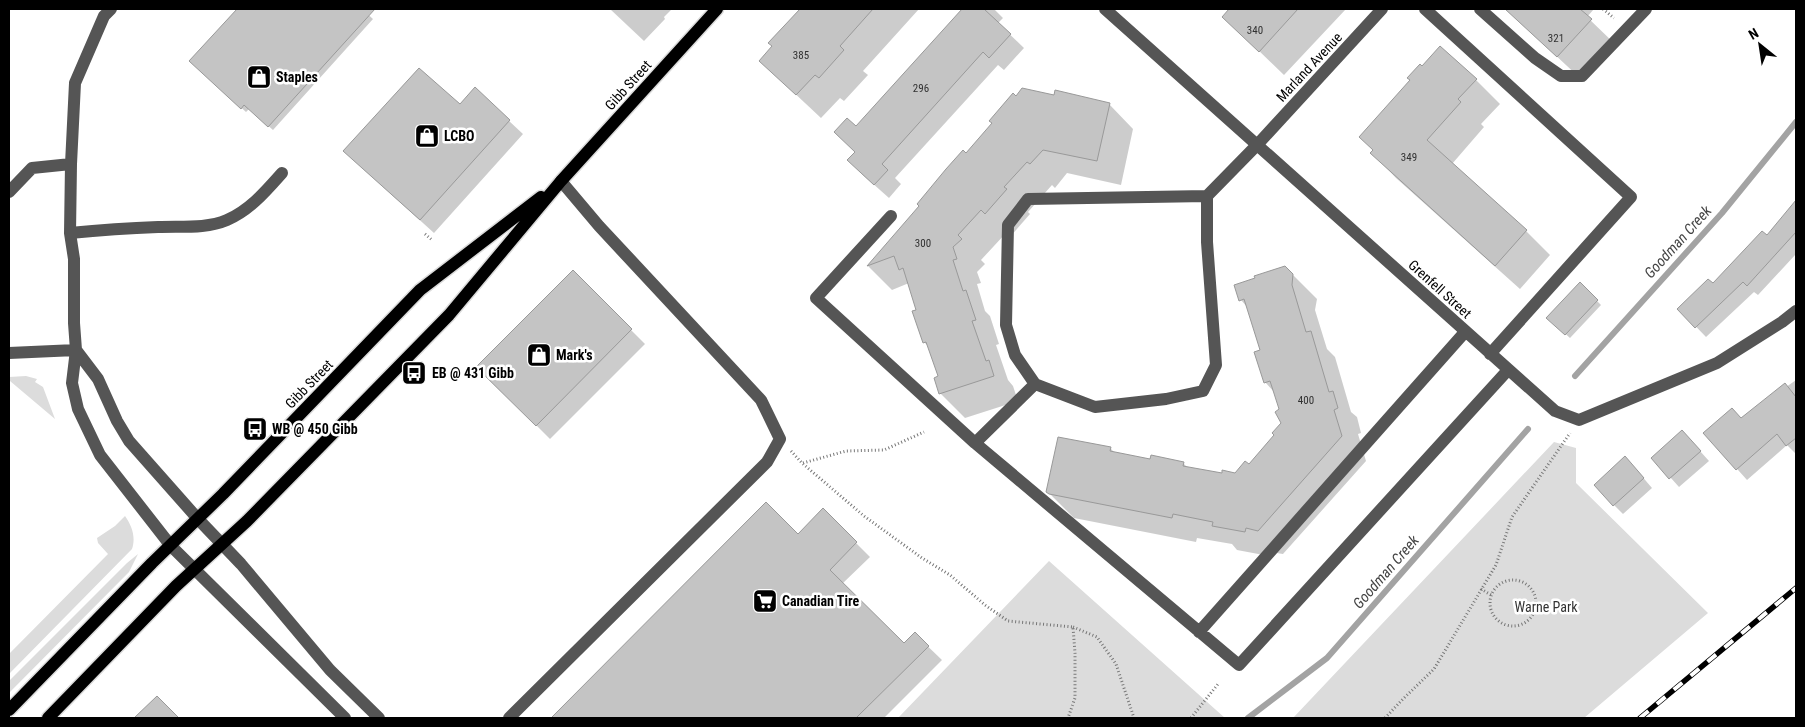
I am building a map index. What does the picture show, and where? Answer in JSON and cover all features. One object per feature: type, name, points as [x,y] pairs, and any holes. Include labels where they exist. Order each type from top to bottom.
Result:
[{"type":"main road","name":"Gibb Street","points":[[48,718],[193,569],[246,521],[449,315],[561,181],[717,9]]},
{"type":"main road","name":"Gibb Street","points":[[9,710],[420,290],[561,181]]},
{"type":"street","name":"Grenfell Street","points":[[1104,9],[1508,370],[1556,411],[1579,420]]},
{"type":"street","name":"Marland Avenue","points":[[1207,196],[1257,145],[1382,9]]},
{"type":"street","points":[[1425,9],[1631,197],[1490,354]]},
{"type":"street","points":[[1480,9],[1535,58],[1561,76],[1582,76],[1646,9]]},
{"type":"street","points":[[104,11],[75,83],[70,233],[74,259],[76,350],[72,383],[78,409],[100,455],[171,546],[345,718]]},
{"type":"street","points":[[9,192],[32,168],[71,164]]},
{"type":"street","points":[[70,233],[112,229],[209,225],[227,220],[244,211],[260,198],[282,173]]},
{"type":"street","points":[[509,718],[767,462],[780,439],[761,400],[599,226],[561,181]]},
{"type":"street","points":[[1207,196],[1207,242],[1216,364],[1203,391],[1166,399],[1095,407],[1035,384],[1015,355],[1006,325],[1008,225],[1028,199],[1207,196]]},
{"type":"street","points":[[891,216],[816,298],[975,443],[1239,665],[1508,370]]},
{"type":"street","points":[[1579,420],[1717,363],[1796,311]]},
{"type":"street","points":[[1198,632],[1465,332]]},
{"type":"street","points":[[76,350],[98,379],[116,422],[129,441],[198,519],[222,543],[330,670],[379,718]]},
{"type":"street","points":[[9,353],[76,350]]},
{"type":"street","points":[[975,443],[1035,384]]},
{"type":"path","points":[[425,234],[432,240]]},
{"type":"path","points":[[1385,718],[1402,698],[1434,669],[1496,565],[1512,517],[1579,420]]},
{"type":"path","points":[[924,432],[884,450],[846,451],[802,463],[864,516],[922,558],[950,575],[985,605],[1008,621],[1073,626],[1097,637],[1116,664],[1134,718]]},
{"type":"path","points":[[1516,580],[1524,583],[1534,594],[1535,610],[1526,622],[1512,626],[1505,625],[1494,616],[1491,610],[1491,595],[1501,583],[1516,580]]},
{"type":"path","points":[[1481,590],[1491,595]]},
{"type":"path","points":[[1068,718],[1075,698],[1073,626]]},
{"type":"path","points":[[1191,718],[1218,684]]},
{"type":"green space","points":[[26,376],[37,379],[35,382],[43,387],[55,419],[9,382],[9,377]]},
{"type":"green space","name":"Warne Park","points":[[1554,442],[1576,448],[1576,483],[1708,613],[1584,718],[1293,718]]},
{"type":"green space","points":[[125,516],[133,532],[132,549],[9,674],[9,654],[108,554],[98,543],[97,538],[115,526]]},
{"type":"green space","points":[[138,554],[129,572],[9,693],[9,681]]},
{"type":"green space","points":[[1049,561],[1225,718],[898,718]]},
{"type":"building","name":"Staples","points":[[237,9],[375,9],[268,127],[244,105],[241,109],[189,61]]},
{"type":"building","points":[[800,9],[873,9],[840,46],[844,50],[819,78],[815,75],[796,95],[759,61],[772,46],[768,43]]},
{"type":"building","points":[[962,9],[984,9],[1011,34],[989,58],[983,52],[882,164],[888,170],[874,185],[847,160],[855,152],[834,132],[847,118],[856,126]]},
{"type":"building","points":[[1229,9],[1298,9],[1259,52],[1222,17]]},
{"type":"building","points":[[1505,9],[1580,9],[1592,19],[1557,57]]},
{"type":"building","points":[[1440,46],[1477,79],[1458,99],[1461,102],[1427,140],[1527,230],[1495,266],[1370,153],[1373,150],[1359,137],[1410,80],[1407,78],[1420,64],[1422,66]]},
{"type":"building","name":"LCBO","points":[[419,68],[460,104],[475,87],[510,120],[420,220],[343,151]]},
{"type":"building","points":[[1022,88],[1054,95],[1055,90],[1110,103],[1097,161],[1043,150],[1030,164],[1027,162],[1004,187],[1007,189],[985,214],[981,210],[958,235],[962,239],[953,247],[957,259],[953,260],[963,291],[966,290],[976,320],[972,321],[986,361],[989,360],[994,376],[939,394],[934,378],[938,376],[926,342],[923,343],[912,311],[916,310],[903,268],[899,270],[894,256],[867,266],[919,206],[917,204],[946,169],[963,150],[966,153],[992,123],[989,121],[1013,93],[1016,96]]},
{"type":"building","points":[[1796,200],[1796,232],[1747,286],[1743,282],[1695,328],[1677,309],[1708,279],[1713,283],[1762,231],[1767,235]]},
{"type":"building","points":[[1285,266],[1293,274],[1292,285],[1306,332],[1311,331],[1329,392],[1333,391],[1338,408],[1334,410],[1342,436],[1258,531],[1246,528],[1245,532],[1212,526],[1213,522],[1173,514],[1172,518],[1046,492],[1058,437],[1111,447],[1110,451],[1150,459],[1151,455],[1184,462],[1183,466],[1222,473],[1222,470],[1235,473],[1245,461],[1249,464],[1274,435],[1272,433],[1281,423],[1275,412],[1279,409],[1270,381],[1264,383],[1254,352],[1260,350],[1244,299],[1239,301],[1234,285]]},
{"type":"building","points":[[573,270],[632,329],[536,426],[476,367]]},
{"type":"building","points":[[1580,282],[1598,300],[1565,335],[1546,318]]},
{"type":"building","points":[[1785,383],[1796,397],[1796,438],[1786,446],[1777,434],[1736,470],[1703,433],[1732,408],[1741,418]]},
{"type":"building","points":[[1682,430],[1701,451],[1669,479],[1651,458]]},
{"type":"building","points":[[1625,456],[1644,478],[1613,506],[1594,485]]},
{"type":"building","name":"Canadian Tire","points":[[766,502],[798,534],[823,508],[857,542],[830,570],[904,643],[915,632],[929,646],[856,718],[551,718]]},
{"type":"building","points":[[157,696],[179,718],[134,718]]},
{"type":"waterway","name":"Goodman Creek","points":[[1575,376],[1722,213],[1796,122]]},
{"type":"waterway","name":"Goodman Creek","points":[[1248,718],[1327,658],[1528,429]]},
{"type":"railway","points":[[1640,718],[1796,588]]},
{"type":"place","name":"Staples","points":[[259,77]]},
{"type":"place","name":"LCBO","points":[[427,136]]},
{"type":"place","name":"Mark's","points":[[539,355]]},
{"type":"place","name":"EB @ 431 Gibb","points":[[414,373]]},
{"type":"place","name":"WB @ 450 Gibb","points":[[255,429]]},
{"type":"place","name":"Canadian Tire","points":[[765,601]]}]
